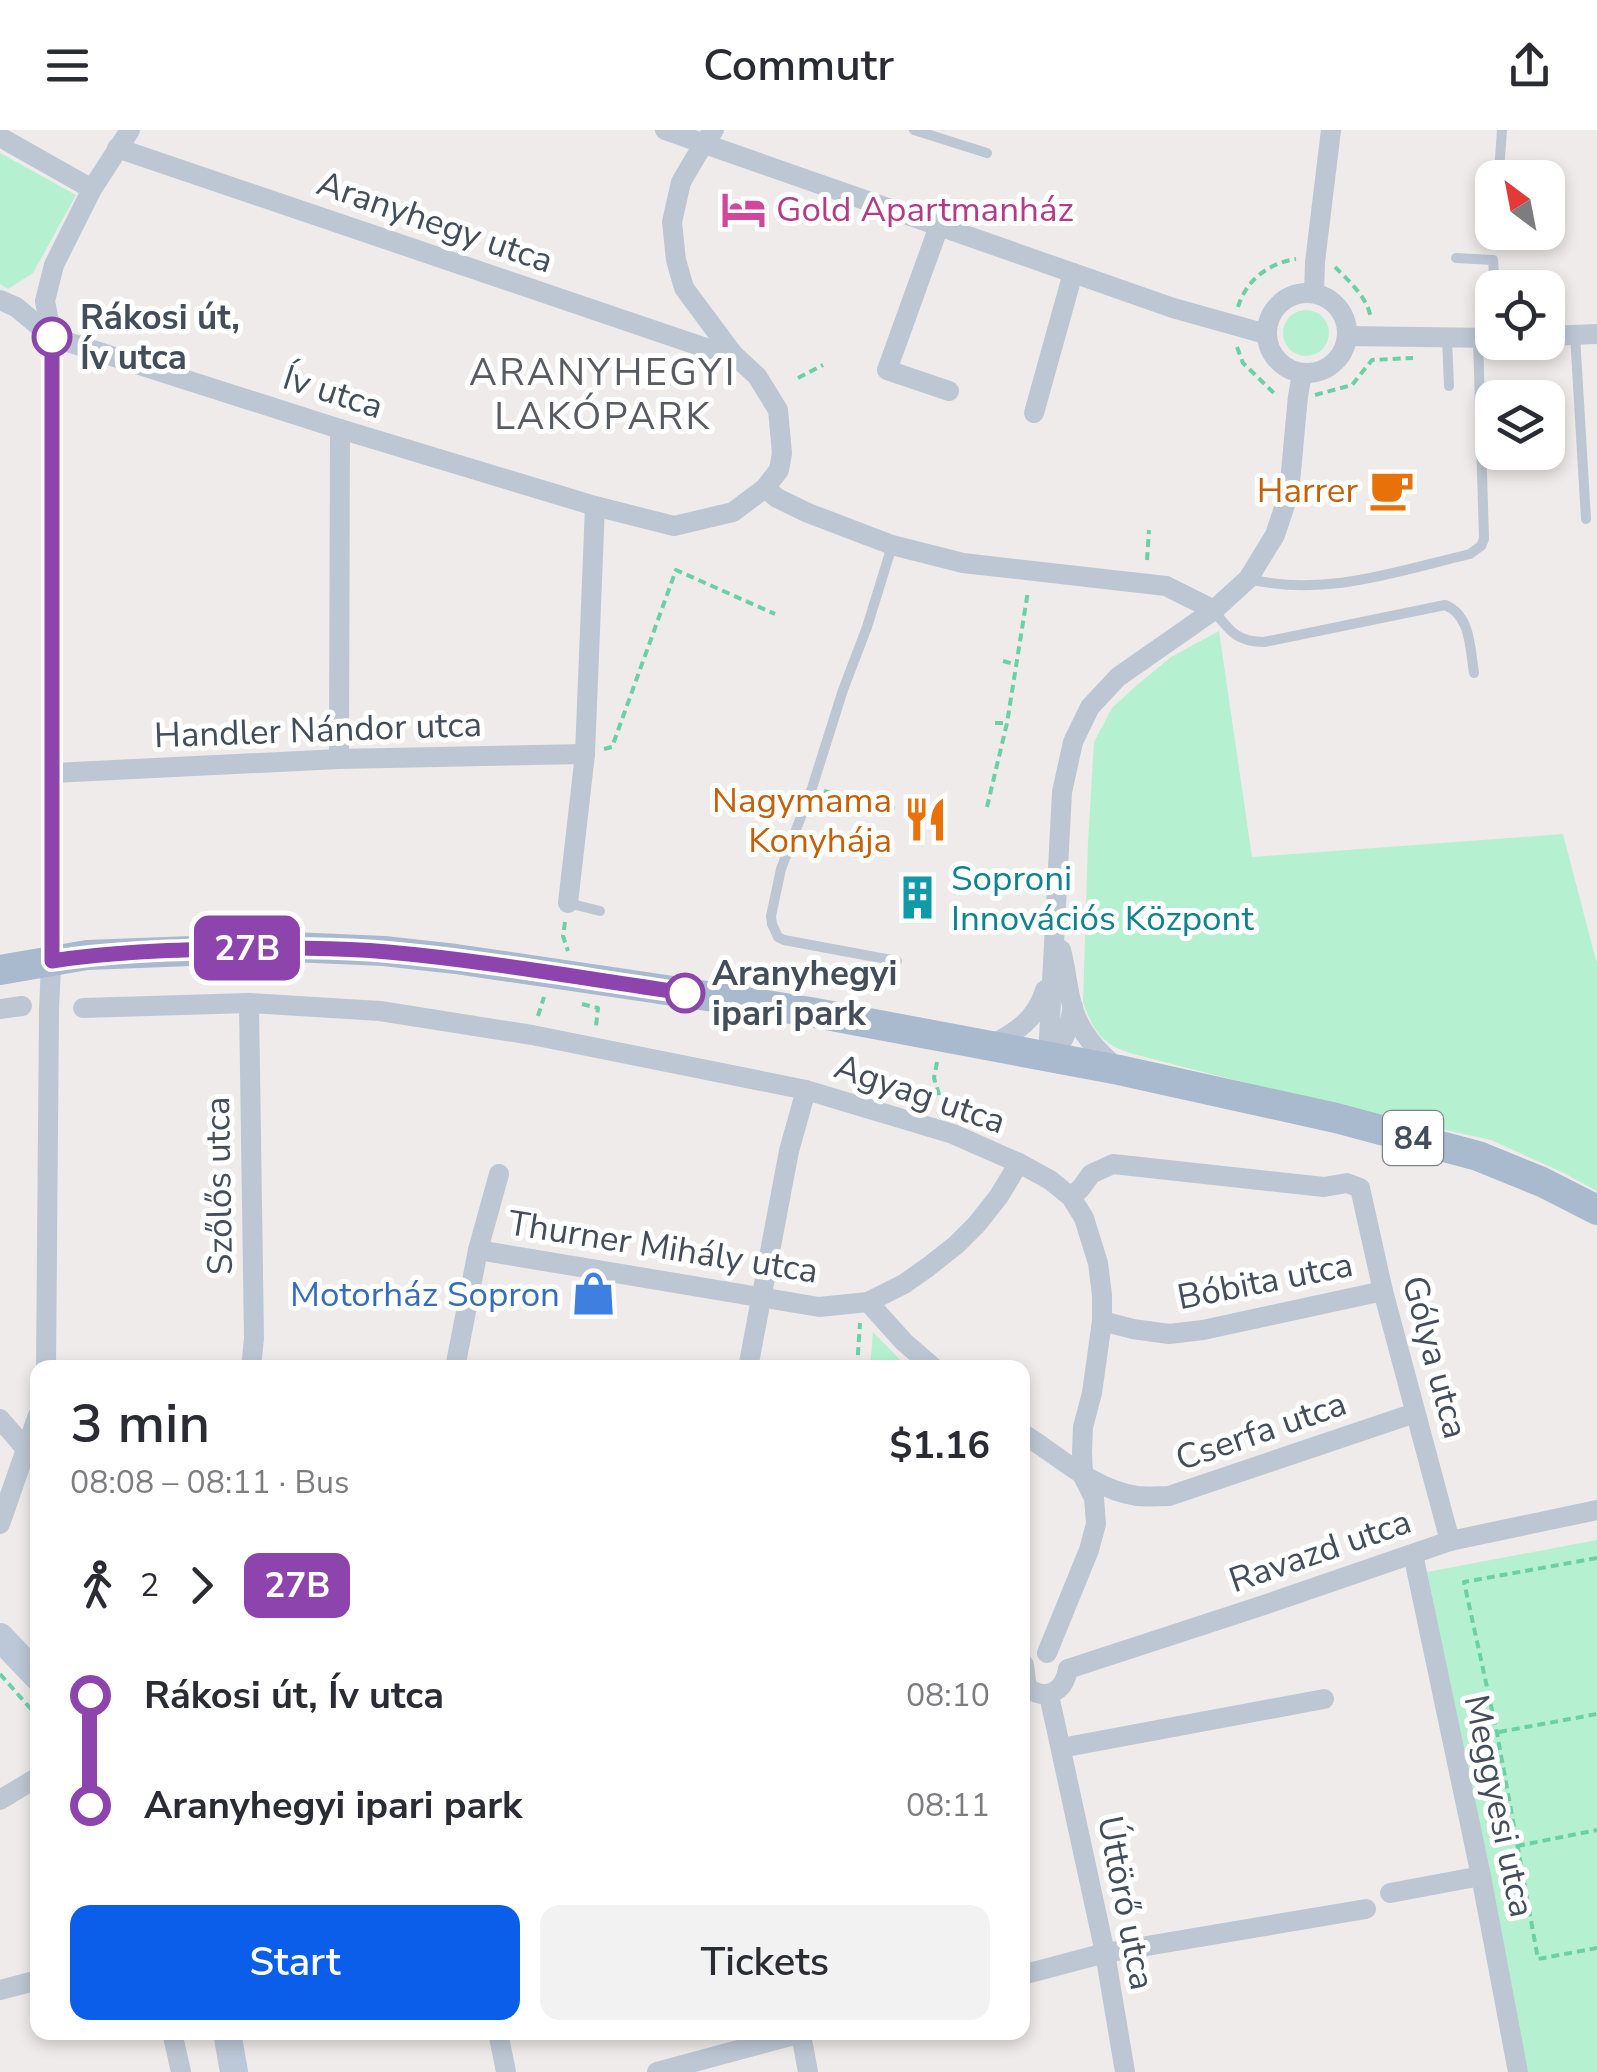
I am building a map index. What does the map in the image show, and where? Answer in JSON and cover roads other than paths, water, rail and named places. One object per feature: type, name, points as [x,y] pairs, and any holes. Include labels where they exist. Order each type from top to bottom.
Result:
[{"type":"main road","name":"84","points":[[0,970],[87,956],[196,950],[292,947],[384,951],[810,1012],[1119,1070],[1336,1118],[1463,1151],[1542,1182],[1597,1210]]},
{"type":"street","points":[[46,1360],[53,773],[52,337],[46,301],[54,265],[92,189],[130,130]]},
{"type":"street","points":[[665,130],[709,136],[938,226],[1173,308],[1266,334]]},
{"type":"street","points":[[1314,294],[1331,130]]},
{"type":"street","points":[[709,136],[681,182],[672,222],[676,260],[684,288],[733,354],[757,376],[778,410],[782,453],[778,470],[765,488],[777,498],[892,546],[963,562],[1166,586],[1214,610]]},
{"type":"street","points":[[0,137],[92,189]]},
{"type":"street","name":"Aranyhegy utca","points":[[117,148],[733,354]]},
{"type":"street","points":[[938,226],[887,370],[950,391]]},
{"type":"street","points":[[1034,414],[1073,273]]},
{"type":"street","points":[[1302,293],[1314,294],[1335,304],[1347,336],[1337,360],[1315,373],[1302,374],[1281,365],[1268,346],[1266,334],[1272,311],[1280,302],[1302,293]]},
{"type":"street","points":[[0,300],[52,337]]},
{"type":"street","points":[[1565,335],[1597,334]]},
{"type":"street","points":[[1347,336],[1475,338]]},
{"type":"street","name":"Ív utca","points":[[52,337],[340,429],[674,526],[733,512],[765,488]]},
{"type":"street","points":[[1048,1057],[1062,792],[1073,742],[1090,707],[1118,677],[1214,610],[1248,579],[1275,535],[1288,493],[1302,374]]},
{"type":"street","points":[[340,429],[340,759]]},
{"type":"street","points":[[568,904],[585,754],[595,506]]},
{"type":"street","name":"Handler Nándor utca","points":[[53,773],[340,759],[585,754]]},
{"type":"street","points":[[1056,928],[1072,1007],[1090,1040],[1119,1070]]},
{"type":"street","points":[[991,1045],[1019,1030],[1038,1008],[1045,991],[1056,928]]},
{"type":"street","name":"Agyag utca","points":[[83,1008],[249,1004],[380,1011],[593,1046],[806,1090],[952,1134],[1019,1163],[1072,1197]]},
{"type":"street","name":"Szőlős utca","points":[[249,1004],[253,1360]]},
{"type":"street","points":[[0,1009],[22,1006]]},
{"type":"street","points":[[1048,1057],[1063,1040],[1072,1007]]},
{"type":"street","points":[[749,1360],[789,1151],[806,1090]]},
{"type":"street","name":"Thurner Mihály utca","points":[[478,1250],[820,1307],[865,1303],[904,1284],[956,1245],[999,1196],[1019,1163]]},
{"type":"street","name":"Gólya utca","points":[[1072,1197],[1091,1174],[1113,1164],[1324,1187],[1347,1183],[1360,1188],[1382,1291],[1450,1542]]},
{"type":"street","points":[[457,1360],[478,1250],[499,1174]]},
{"type":"street","points":[[1047,1653],[1090,1550],[1096,1524],[1094,1498],[1083,1476],[1082,1427],[1092,1393],[1102,1295],[1098,1263],[1084,1218],[1072,1197]]},
{"type":"street","name":"Bóbita utca","points":[[1102,1321],[1169,1334],[1382,1291]]},
{"type":"street","points":[[865,1303],[925,1360]]},
{"type":"street","name":"Cserfa utca","points":[[1030,1439],[1107,1488],[1138,1496],[1170,1496],[1415,1413]]},
{"type":"street","points":[[0,1419],[30,1449]]},
{"type":"street","points":[[0,1524],[30,1456]]},
{"type":"street","name":"Ravazd utca","points":[[1068,1668],[1450,1542],[1597,1510]]},
{"type":"street","name":"Meggyesi utca","points":[[1413,1554],[1518,2072]]},
{"type":"street","points":[[0,1637],[30,1669]]},
{"type":"street","points":[[1030,1659],[1047,1653],[1068,1668],[1060,1689],[1049,1696],[1030,1691]]},
{"type":"street","name":"Úttörő utca","points":[[1049,1696],[1105,1953],[1125,2072]]},
{"type":"street","points":[[1061,1748],[1324,1699]]},
{"type":"street","points":[[0,1800],[30,1782]]},
{"type":"street","points":[[1390,1893],[1481,1876]]},
{"type":"street","points":[[1030,1973],[1105,1953],[1366,1909]]},
{"type":"street","points":[[0,1990],[30,1982]]},
{"type":"street","points":[[174,2040],[181,2072]]},
{"type":"street","points":[[228,2040],[234,2072]]},
{"type":"street","points":[[500,2040],[506,2072]]},
{"type":"street","points":[[658,2072],[776,2040]]},
{"type":"street","points":[[803,2040],[808,2072]]},
{"type":"lane","points":[[914,130],[988,153]]},
{"type":"lane","points":[[1500,160],[1502,130]]},
{"type":"lane","points":[[1456,258],[1493,260],[1494,270]]},
{"type":"lane","points":[[1574,335],[1586,519]]},
{"type":"lane","points":[[1447,339],[1449,386]]},
{"type":"lane","points":[[1248,579],[1270,584],[1345,584],[1470,554],[1481,546],[1485,360]]},
{"type":"lane","points":[[892,546],[812,788],[780,869],[772,924],[778,938],[897,961]]},
{"type":"lane","points":[[1214,610],[1238,638],[1264,642],[1446,605],[1465,623],[1474,673]]},
{"type":"lane","points":[[568,904],[600,910]]},
{"type":"place","name":"Gold Apartmanház","points":[[743,209]]},
{"type":"place","name":"Rákosi út, Ív utca","points":[[52,337]]},
{"type":"place","name":"Harrer","points":[[1391,490]]},
{"type":"place","name":"Nagymama Konyhája","points":[[925,820]]},
{"type":"place","name":"Soproni Innovációs Központ","points":[[918,898]]},
{"type":"place","name":"Aranyhegyi ipari park","points":[[685,993]]},
{"type":"place","name":"Motorház Sopron","points":[[593,1294]]},
{"type":"district","name":"ARANYHEGYI LAKÓPARK","points":[[603,394]]}]
